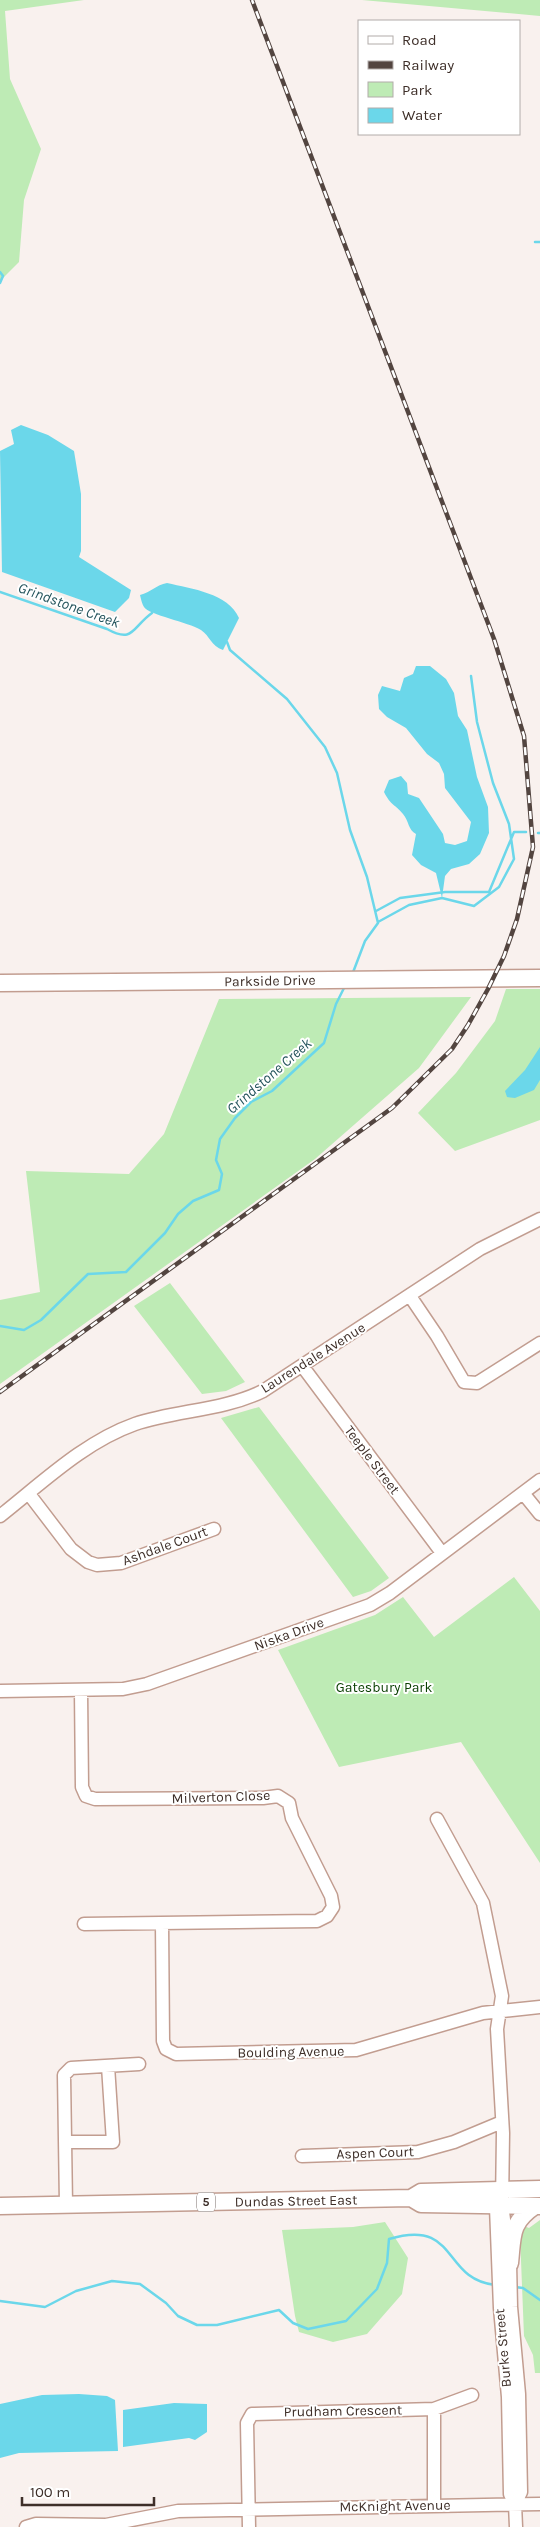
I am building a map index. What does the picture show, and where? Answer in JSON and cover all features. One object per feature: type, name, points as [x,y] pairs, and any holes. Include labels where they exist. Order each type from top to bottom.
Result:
[{"type":"main road","name":"Parkside Drive","points":[[0,983],[540,978]]},
{"type":"main road","name":"Dundas Street East","points":[[0,2206],[411,2198],[421,2204],[501,2196],[540,2189]]},
{"type":"main road","name":"Dundas Street East","points":[[501,2196],[538,2206]]},
{"type":"main road","points":[[504,2264],[515,2226],[523,2215],[538,2206]]},
{"type":"street","name":"Laurendale Avenue","points":[[0,1516],[93,1445],[123,1429],[155,1418],[241,1401],[263,1391],[303,1367],[480,1249],[540,1219]]},
{"type":"street","points":[[410,1296],[437,1336],[464,1382],[477,1384],[540,1343]]},
{"type":"street","name":"Teeple Street","points":[[303,1367],[442,1553]]},
{"type":"street","name":"Niska Drive","points":[[0,1691],[123,1689],[158,1680],[365,1607],[390,1593],[540,1480]]},
{"type":"street","points":[[523,1493],[540,1514]]},
{"type":"street","name":"Ashdale Court","points":[[29,1494],[71,1549],[80,1557],[97,1565],[121,1563],[214,1529]]},
{"type":"street","name":"Milverton Close","points":[[81,1691],[82,1787],[86,1796],[95,1799],[263,1798],[271,1796],[285,1798],[289,1803],[292,1818],[333,1902],[332,1912],[317,1921],[162,1923]]},
{"type":"street","points":[[437,1819],[483,1902],[502,1996],[497,2029],[502,2122],[501,2196]]},
{"type":"street","points":[[84,1924],[162,1923]]},
{"type":"street","name":"Boulding Avenue","points":[[162,1923],[163,2042],[166,2050],[176,2054],[356,2050],[462,2019],[500,2011],[540,2007]]},
{"type":"street","points":[[66,2205],[64,2075],[71,2068],[139,2064]]},
{"type":"street","points":[[65,2142],[113,2142],[108,2066]]},
{"type":"street","name":"Aspen Court","points":[[302,2156],[418,2152],[454,2142],[502,2122]]},
{"type":"street","name":"Burke Street","points":[[501,2196],[510,2494],[515,2504],[516,2527]]},
{"type":"street","points":[[434,2506],[434,2409],[472,2395]]},
{"type":"street","name":"Prudham Crescent","points":[[249,2509],[247,2423],[252,2414],[434,2409]]},
{"type":"street","name":"McKnight Avenue","points":[[26,2527],[36,2524],[106,2525],[178,2511],[540,2504]]},
{"type":"street","points":[[249,2509],[250,2527]]},
{"type":"green space","points":[[0,0],[84,0],[5,11],[10,79],[41,149],[24,200],[19,262],[0,281]]},
{"type":"green space","points":[[362,0],[540,0],[540,16]]},
{"type":"green space","points":[[506,989],[540,989],[540,1120],[455,1151],[418,1113],[456,1073],[495,1021]]},
{"type":"green space","points":[[471,997],[419,1068],[315,1159],[0,1384],[0,1300],[40,1292],[26,1171],[129,1174],[164,1134],[219,999]]},
{"type":"green space","points":[[170,1283],[245,1382],[226,1391],[202,1394],[134,1306]]},
{"type":"green space","points":[[259,1407],[389,1578],[371,1591],[353,1597],[221,1418]]},
{"type":"green space","name":"Gatesbury Park","points":[[514,1577],[540,1611],[540,1863],[461,1742],[339,1767],[278,1650],[375,1615],[403,1597],[434,1637]]},
{"type":"green space","points":[[540,2220],[540,2373],[535,2373],[533,2355],[524,2336],[520,2235],[524,2226],[529,2228]]},
{"type":"green space","points":[[385,2222],[408,2258],[402,2294],[367,2334],[333,2342],[299,2332],[282,2230],[353,2227]]},
{"type":"water","points":[[21,425],[48,435],[74,451],[81,494],[81,551],[79,557],[131,590],[129,598],[115,612],[2,572],[0,451],[14,444],[11,430]]},
{"type":"water","points":[[167,583],[208,593],[227,603],[234,610],[239,618],[223,650],[216,646],[201,630],[153,613],[144,607],[140,595]]},
{"type":"water","points":[[416,666],[430,666],[446,679],[454,693],[458,716],[467,730],[477,777],[488,807],[489,833],[480,854],[469,864],[451,869],[445,876],[442,898],[436,873],[421,865],[412,855],[416,834],[411,830],[403,814],[386,797],[384,792],[389,780],[401,776],[407,783],[408,794],[419,798],[443,834],[445,843],[455,845],[467,841],[471,822],[445,788],[444,774],[439,763],[427,754],[406,728],[387,717],[379,709],[378,695],[382,686],[400,691],[404,678],[413,674]]},
{"type":"water","points":[[540,1047],[540,1080],[534,1090],[515,1098],[507,1097],[505,1091],[525,1070]]},
{"type":"water","points":[[79,2394],[107,2396],[115,2400],[118,2451],[19,2453],[0,2458],[0,2404],[42,2395]]},
{"type":"water","points":[[174,2403],[207,2404],[207,2432],[195,2440],[189,2438],[123,2447],[123,2410]]},
{"type":"waterway","points":[[535,242],[540,242]]},
{"type":"waterway","name":"Grindstone Creek","points":[[0,272],[3,276],[0,283]]},
{"type":"waterway","name":"Grindstone Creek","points":[[0,592],[123,635],[132,632],[152,613]]},
{"type":"waterway","name":"Grindstone Creek","points":[[227,642],[230,650],[287,699],[325,747],[337,773],[350,830],[367,877],[378,923],[365,941],[352,975]]},
{"type":"waterway","points":[[378,922],[409,905],[442,898],[474,906],[499,887],[514,859],[509,824],[493,783],[477,722],[471,676]]},
{"type":"waterway","points":[[376,911],[400,898],[445,892],[489,892],[514,832],[526,832]]},
{"type":"waterway","name":"Grindstone Creek","points":[[0,1326],[24,1330],[41,1320],[88,1274],[126,1272],[165,1233],[178,1214],[193,1201],[219,1190],[222,1174],[216,1160],[220,1139],[235,1118],[251,1102],[272,1091],[324,1043],[336,1004],[345,986]]},
{"type":"waterway","name":"Grindstone Creek","points":[[0,2301],[45,2307],[76,2291],[112,2281],[140,2284],[166,2303],[178,2316],[197,2325],[217,2325],[279,2310],[293,2323],[308,2329],[346,2321],[377,2289],[387,2263],[389,2239],[411,2235],[428,2236],[439,2243],[466,2272],[478,2280],[495,2285]]},
{"type":"waterway","name":"Grindstone Creek","points":[[515,2287],[523,2288],[540,2300]]},
{"type":"railway","points":[[0,1392],[392,1108],[452,1049],[468,1025],[504,956],[517,919],[533,847],[524,736],[494,639],[252,0]]}]
